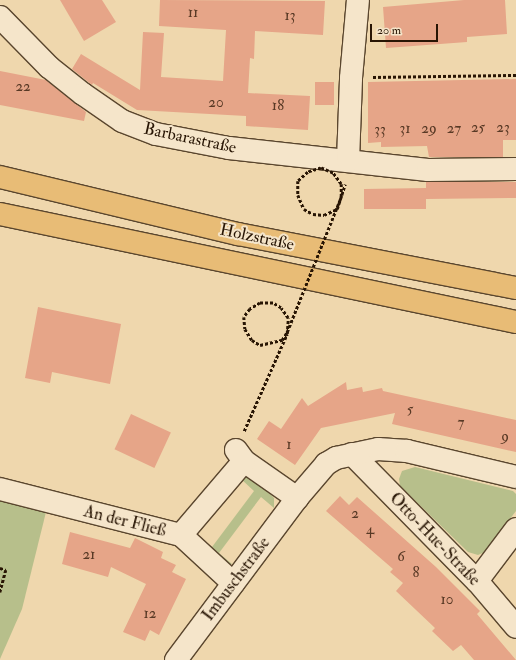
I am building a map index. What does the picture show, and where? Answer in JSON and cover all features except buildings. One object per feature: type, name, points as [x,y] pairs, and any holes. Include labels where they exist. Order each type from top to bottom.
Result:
[{"type":"main road","name":"Holzstraße","points":[[0,177],[238,234],[516,288]]},
{"type":"main road","name":"Holzstraße","points":[[0,214],[516,322]]},
{"type":"street","points":[[348,161],[351,78],[358,0]]},
{"type":"street","name":"Barbarastraße","points":[[0,17],[49,67],[122,121],[156,134],[229,148],[428,170],[516,169]]},
{"type":"street","name":"Imbuschstraße","points":[[176,660],[297,498],[326,464],[352,454],[378,449],[406,451],[516,477]]},
{"type":"street","name":"Otto-Hue-Straße","points":[[352,454],[477,580],[516,627]]},
{"type":"street","points":[[181,536],[240,455],[297,498]]},
{"type":"street","name":"An der Fließ","points":[[0,489],[181,536],[233,583]]},
{"type":"street","points":[[477,580],[516,529]]},
{"type":"path","points":[[351,78],[516,75]]},
{"type":"path","points":[[240,455],[287,334],[288,318],[281,308],[273,303],[260,303],[250,308],[244,317],[245,330],[252,340],[260,345],[282,340],[288,332],[341,197],[341,184],[333,173],[321,168],[308,172],[298,181],[298,195],[304,209],[313,214],[324,215],[337,209],[346,182],[348,161]]},
{"type":"path","points":[[0,568],[6,570],[0,592]]},
{"type":"green space","points":[[415,467],[513,491],[516,494],[516,511],[485,552],[478,555],[468,552],[400,486],[399,479],[402,471]]},
{"type":"green space","points":[[247,477],[262,485],[274,498],[274,508],[261,497],[219,553],[232,564],[224,564],[199,543],[198,536],[212,547],[254,491],[241,479]]},
{"type":"green space","points":[[0,496],[47,508],[22,609],[0,659]]}]
